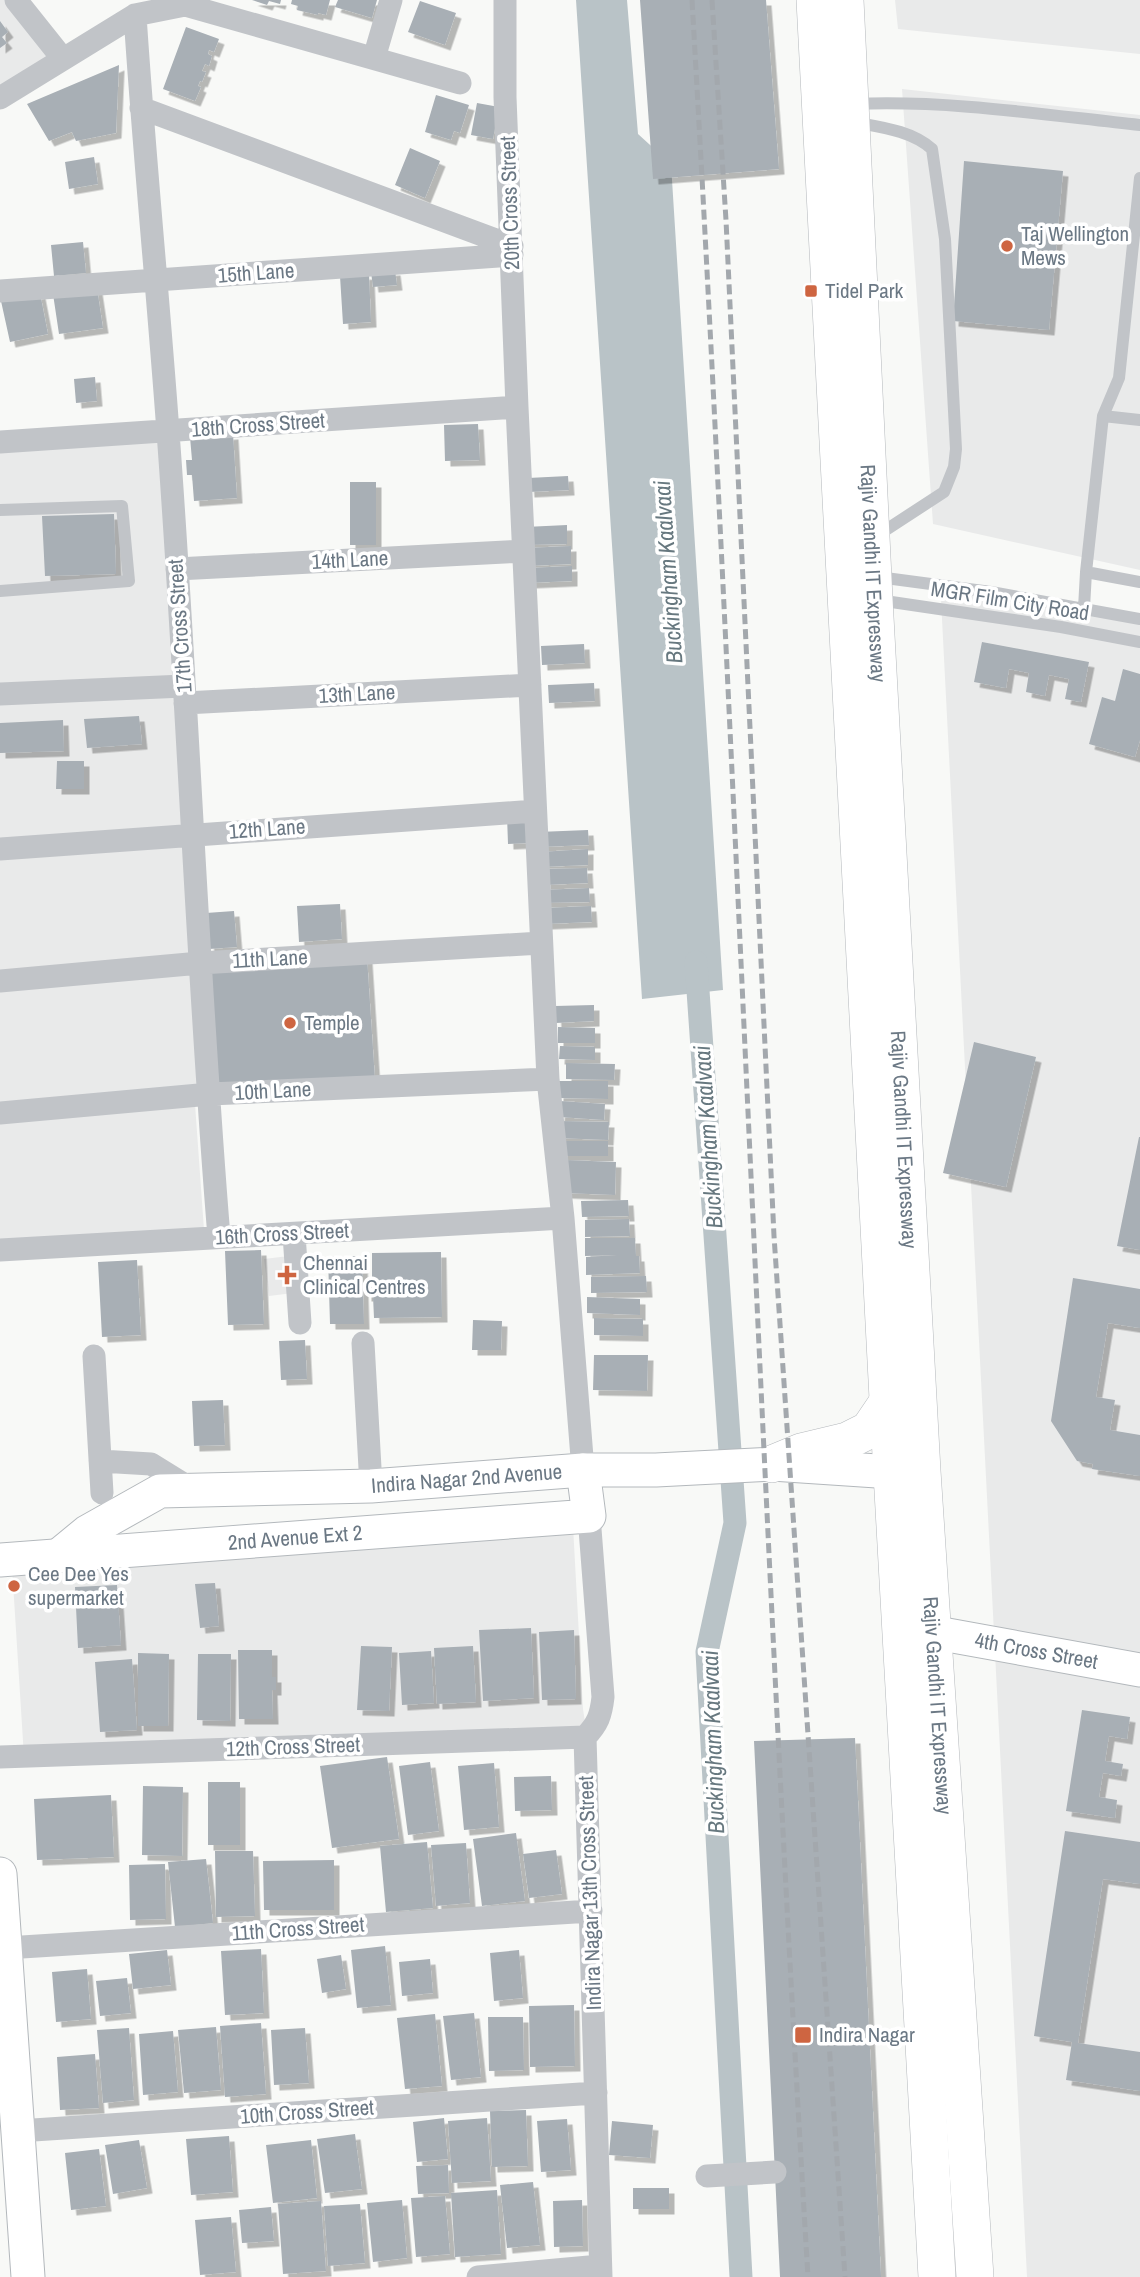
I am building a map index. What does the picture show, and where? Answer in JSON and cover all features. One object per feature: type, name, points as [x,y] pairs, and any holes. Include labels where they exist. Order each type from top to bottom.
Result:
[{"type":"main road","name":"Rajiv Gandhi IT Expressway","points":[[815,0],[888,1402],[907,1471],[931,1632],[975,2277]]},
{"type":"main road","name":"Rajiv Gandhi IT Expressway","points":[[845,0],[874,588],[937,2277]]},
{"type":"main road","points":[[772,1464],[801,1452],[847,1441],[869,1430],[888,1402]]},
{"type":"street","points":[[16,0],[63,60]]},
{"type":"street","points":[[374,58],[391,0]]},
{"type":"street","name":"20th Cross Street","points":[[505,0],[505,97],[517,407],[548,1079],[563,1219],[583,1470]]},
{"type":"street","points":[[0,98],[135,15],[185,5],[460,83]]},
{"type":"street","name":"17th Cross Street","points":[[135,15],[168,432],[219,1237]]},
{"type":"street","points":[[141,108],[512,251]]},
{"type":"street","name":"15th Lane","points":[[0,291],[512,251]]},
{"type":"street","name":"18th Cross Street","points":[[0,442],[517,407]]},
{"type":"street","name":"14th Lane","points":[[177,569],[523,551]]},
{"type":"street","name":"13th Lane","points":[[0,694],[185,694],[530,685]]},
{"type":"street","name":"12th Lane","points":[[0,849],[535,811]]},
{"type":"street","name":"11th Lane","points":[[0,981],[200,963],[541,943]]},
{"type":"street","name":"10th Lane","points":[[0,1113],[208,1094],[548,1079]]},
{"type":"street","name":"16th Cross Street","points":[[0,1250],[563,1219]]},
{"type":"street","points":[[294,1234],[300,1323]]},
{"type":"street","points":[[363,1343],[371,1486]]},
{"type":"street","points":[[94,1356],[102,1493]]},
{"type":"street","points":[[100,1461],[151,1464],[194,1490]]},
{"type":"street","name":"Indira Nagar 2nd Avenue","points":[[58,1555],[87,1532],[160,1491],[371,1486],[583,1470],[656,1470],[772,1464],[907,1471]]},
{"type":"street","points":[[583,1470],[603,1698],[601,1715],[596,1726],[585,1737]]},
{"type":"street","name":"2nd Avenue Ext 2","points":[[0,1560],[589,1516]]},
{"type":"street","name":"4th Cross Street","points":[[931,1632],[1140,1670]]},
{"type":"street","name":"12th Cross Street","points":[[0,1757],[585,1737]]},
{"type":"street","name":"Indira Nagar 13th Cross Street","points":[[585,1737],[601,2272]]},
{"type":"street","points":[[0,1874],[28,2277]]},
{"type":"street","name":"11th Cross Street","points":[[6,1948],[591,1911]]},
{"type":"street","name":"10th Cross Street","points":[[18,2131],[596,2093]]},
{"type":"street","points":[[707,2176],[775,2172]]},
{"type":"street","points":[[478,2277],[601,2272]]},
{"type":"lane","points":[[850,113],[894,102],[1140,125]]},
{"type":"lane","points":[[850,113],[926,143],[932,149],[946,252],[956,449],[954,467],[944,492],[872,539]]},
{"type":"lane","points":[[1084,608],[1103,416],[1119,378],[1140,178]]},
{"type":"lane","points":[[1103,416],[1140,420]]},
{"type":"lane","points":[[0,510],[122,506],[130,581],[0,591]]},
{"type":"lane","points":[[1086,572],[1140,582]]},
{"type":"lane","points":[[874,588],[991,592],[1140,619]]},
{"type":"lane","name":"MGR Film City Road","points":[[874,588],[1140,642]]},
{"type":"shaded area","points":[[0,0],[16,0],[63,59],[0,98]]},
{"type":"shaded area","points":[[895,0],[1140,0],[1140,54],[898,29]]},
{"type":"shaded area","points":[[902,89],[1140,115],[1140,570],[933,524]]},
{"type":"shaded area","points":[[168,432],[200,963],[0,981],[0,442]]},
{"type":"shaded area","points":[[940,580],[1140,621],[1140,2277],[1027,2277]]},
{"type":"shaded area","points":[[196,966],[206,1092],[0,1111],[0,983]]},
{"type":"shaded area","points":[[195,1104],[204,1230],[0,1244],[0,1121]]},
{"type":"shaded area","name":"Chennai Clinical Centres","points":[[305,1254],[309,1291],[269,1296],[264,1259]]},
{"type":"shaded area","points":[[573,1526],[586,1729],[24,1757],[12,1567]]},
{"type":"water","points":[[576,0],[627,0],[638,134],[671,164],[723,990],[642,999]]},
{"type":"building","points":[[252,0],[281,0],[280,4],[269,1],[267,5]]},
{"type":"building","points":[[292,0],[330,0],[326,15],[318,15],[297,10],[298,6],[291,4]]},
{"type":"building","points":[[338,0],[377,0],[372,18],[335,7]]},
{"type":"building","points":[[640,0],[766,0],[779,169],[653,179]]},
{"type":"building","points":[[420,1],[456,13],[445,45],[408,32]]},
{"type":"building","points":[[0,21],[8,32],[2,37],[7,43],[0,48]]},
{"type":"building","points":[[186,27],[219,39],[214,52],[209,50],[208,54],[212,56],[209,66],[205,64],[202,71],[206,72],[198,86],[201,87],[195,101],[163,89]]},
{"type":"building","points":[[119,65],[116,133],[76,141],[72,132],[49,141],[27,104]]},
{"type":"building","points":[[436,95],[469,105],[460,133],[454,131],[451,140],[425,132]]},
{"type":"building","points":[[477,103],[499,107],[493,139],[471,135]]},
{"type":"building","points":[[410,148],[440,161],[425,198],[395,185]]},
{"type":"building","points":[[94,157],[98,184],[69,189],[65,162]]},
{"type":"building","name":"Taj Wellington Mews","points":[[964,161],[1063,171],[1049,330],[953,321]]},
{"type":"building","points":[[83,242],[86,273],[54,276],[51,245]]},
{"type":"building","points":[[395,270],[397,285],[373,287],[371,272]]},
{"type":"building","points":[[369,274],[371,322],[343,324],[340,276]]},
{"type":"building","points":[[97,288],[103,328],[59,334],[53,294]]},
{"type":"building","points":[[40,293],[48,334],[10,342],[1,301]]},
{"type":"building","points":[[95,377],[97,401],[76,403],[74,379]]},
{"type":"building","points":[[478,424],[480,460],[445,461],[444,425]]},
{"type":"building","points":[[233,434],[237,498],[194,501],[192,475],[187,475],[186,460],[192,460],[190,437]]},
{"type":"building","points":[[568,476],[569,490],[529,492],[528,478]]},
{"type":"building","points":[[350,482],[376,482],[376,545],[350,545]]},
{"type":"building","points":[[114,514],[116,574],[45,576],[42,516]]},
{"type":"building","points":[[567,525],[567,544],[526,545],[525,527]]},
{"type":"building","points":[[571,546],[571,564],[527,566],[526,548]]},
{"type":"building","points":[[572,566],[572,581],[528,583],[528,568]]},
{"type":"building","points":[[982,642],[1089,662],[1081,702],[1065,699],[1069,679],[1049,675],[1045,696],[1026,692],[1029,673],[1009,669],[1006,688],[974,682]]},
{"type":"building","points":[[584,644],[585,663],[542,665],[541,646]]},
{"type":"building","points":[[1123,669],[1140,674],[1140,740],[1135,757],[1089,744],[1102,697],[1115,701]]},
{"type":"building","points":[[594,683],[595,701],[549,703],[548,685]]},
{"type":"building","points":[[139,716],[142,744],[87,748],[84,719]]},
{"type":"building","points":[[63,720],[64,751],[0,753],[0,723]]},
{"type":"building","points":[[57,761],[84,761],[84,789],[56,789]]},
{"type":"building","points":[[528,815],[529,843],[508,844],[507,816]]},
{"type":"building","points":[[588,830],[589,845],[539,847],[538,832]]},
{"type":"building","points":[[588,849],[588,865],[541,867],[540,852]]},
{"type":"building","points":[[587,868],[588,883],[545,885],[544,869]]},
{"type":"building","points":[[589,888],[590,902],[540,903],[540,890]]},
{"type":"building","points":[[340,904],[342,939],[299,942],[297,906]]},
{"type":"building","points":[[591,906],[592,922],[545,924],[544,908]]},
{"type":"building","points":[[234,911],[237,947],[209,949],[206,913]]},
{"type":"building","name":"Temple","points":[[367,957],[375,1080],[212,1090],[205,966]]},
{"type":"building","points":[[594,1005],[594,1021],[556,1023],[555,1006]]},
{"type":"building","points":[[558,1027],[595,1028],[595,1043],[558,1043]]},
{"type":"building","points":[[974,1042],[1036,1057],[1006,1187],[943,1173]]},
{"type":"building","points":[[560,1046],[595,1047],[595,1060],[559,1059]]},
{"type":"building","points":[[566,1063],[615,1064],[614,1080],[566,1079]]},
{"type":"building","points":[[558,1081],[608,1081],[608,1099],[558,1098]]},
{"type":"building","points":[[560,1101],[605,1104],[604,1120],[559,1117]]},
{"type":"building","points":[[557,1121],[609,1122],[608,1140],[557,1138]]},
{"type":"building","points":[[1140,1137],[1140,1250],[1117,1246]]},
{"type":"building","points":[[562,1141],[608,1141],[608,1156],[562,1156]]},
{"type":"building","points":[[565,1160],[616,1162],[615,1195],[564,1193]]},
{"type":"building","points":[[628,1200],[629,1216],[582,1217],[581,1201]]},
{"type":"building","points":[[629,1219],[630,1236],[585,1237],[585,1220]]},
{"type":"building","points":[[585,1238],[635,1238],[640,1273],[586,1275],[586,1257],[617,1255],[585,1256]]},
{"type":"building","points":[[261,1250],[264,1324],[228,1325],[225,1251]]},
{"type":"building","points":[[441,1252],[442,1317],[374,1318],[373,1296],[366,1296],[366,1280],[372,1280],[372,1253]]},
{"type":"building","points":[[328,1256],[362,1256],[364,1324],[330,1324]]},
{"type":"building","points":[[137,1260],[141,1335],[102,1337],[98,1262]]},
{"type":"building","points":[[646,1276],[647,1292],[591,1293],[591,1277]]},
{"type":"building","points":[[1073,1278],[1140,1289],[1140,1328],[1108,1323],[1096,1397],[1115,1400],[1110,1430],[1140,1435],[1140,1476],[1092,1469],[1093,1464],[1077,1461],[1051,1421]]},
{"type":"building","points":[[587,1297],[640,1299],[640,1315],[587,1313]]},
{"type":"building","points":[[594,1318],[643,1319],[643,1336],[594,1335]]},
{"type":"building","points":[[473,1320],[502,1321],[501,1350],[472,1350]]},
{"type":"building","points":[[305,1340],[307,1379],[281,1380],[279,1341]]},
{"type":"building","points":[[594,1355],[648,1355],[647,1391],[593,1390]]},
{"type":"building","points":[[223,1400],[225,1445],[194,1446],[192,1401]]},
{"type":"building","points":[[215,1583],[219,1626],[200,1628],[195,1584]]},
{"type":"building","points":[[117,1585],[121,1645],[78,1648],[75,1587]]},
{"type":"building","points":[[531,1628],[534,1698],[483,1701],[479,1630]]},
{"type":"building","points":[[574,1630],[576,1699],[542,1700],[539,1632]]},
{"type":"building","points":[[361,1646],[392,1647],[389,1711],[357,1710]]},
{"type":"building","points":[[473,1646],[476,1702],[437,1704],[434,1648]]},
{"type":"building","points":[[238,1650],[272,1650],[272,1677],[276,1677],[276,1690],[272,1690],[273,1719],[239,1719]]},
{"type":"building","points":[[431,1651],[434,1703],[402,1705],[399,1653]]},
{"type":"building","points":[[138,1653],[169,1654],[168,1726],[138,1726]]},
{"type":"building","points":[[198,1654],[231,1654],[230,1721],[197,1720]]},
{"type":"building","points":[[132,1659],[137,1730],[100,1732],[95,1662]]},
{"type":"building","points":[[1082,1710],[1130,1717],[1127,1739],[1109,1736],[1105,1761],[1123,1764],[1121,1776],[1103,1773],[1099,1797],[1117,1800],[1115,1818],[1066,1811]]},
{"type":"building","points":[[855,1738],[881,2277],[780,2277],[754,1741]]},
{"type":"building","points":[[387,1757],[399,1839],[332,1848],[320,1766]]},
{"type":"building","points":[[430,1762],[439,1831],[408,1835],[399,1766]]},
{"type":"building","points":[[494,1763],[499,1827],[464,1830],[458,1766]]},
{"type":"building","points":[[551,1776],[552,1810],[515,1811],[514,1777]]},
{"type":"building","points":[[208,1782],[240,1782],[240,1845],[208,1845]]},
{"type":"building","points":[[143,1786],[183,1787],[182,1856],[142,1855]]},
{"type":"building","points":[[111,1795],[114,1857],[37,1860],[34,1799]]},
{"type":"building","points":[[1065,1831],[1140,1842],[1140,1884],[1103,1879],[1078,2043],[1140,2052],[1140,2091],[1066,2080],[1072,2042],[1034,2036]]},
{"type":"building","points":[[516,1833],[525,1901],[482,1906],[473,1839]]},
{"type":"building","points":[[427,1842],[433,1908],[386,1912],[380,1846]]},
{"type":"building","points":[[466,1843],[470,1903],[436,1906],[431,1845]]},
{"type":"building","points":[[556,1850],[562,1894],[529,1898],[523,1854]]},
{"type":"building","points":[[215,1851],[253,1851],[255,1916],[216,1917]]},
{"type":"building","points":[[206,1859],[213,1923],[175,1927],[168,1862]]},
{"type":"building","points":[[334,1860],[334,1910],[264,1910],[263,1861]]},
{"type":"building","points":[[165,1864],[166,1919],[130,1920],[129,1865]]},
{"type":"building","points":[[385,1946],[391,2005],[357,2008],[351,1950]]},
{"type":"building","points":[[261,1949],[264,2013],[225,2015],[221,1951]]},
{"type":"building","points":[[167,1950],[171,1985],[133,1989],[129,1954]]},
{"type":"building","points":[[519,1950],[523,1998],[494,2001],[490,1953]]},
{"type":"building","points":[[341,1955],[346,1989],[322,1993],[317,1959]]},
{"type":"building","points":[[430,1959],[433,1993],[402,1996],[399,1962]]},
{"type":"building","points":[[87,1969],[91,2019],[56,2022],[52,1972]]},
{"type":"building","points":[[127,1978],[131,2013],[100,2016],[96,1981]]},
{"type":"building","points":[[574,2005],[575,2066],[530,2067],[529,2006]]},
{"type":"building","points":[[474,2013],[481,2077],[451,2080],[443,2016]]},
{"type":"building","points":[[435,2014],[442,2086],[405,2089],[397,2018]]},
{"type":"building","points":[[488,2017],[523,2017],[524,2070],[489,2071]]},
{"type":"building","points":[[261,2023],[266,2094],[225,2097],[220,2026]]},
{"type":"building","points":[[216,2027],[221,2090],[184,2093],[178,2030]]},
{"type":"building","points":[[129,2028],[134,2100],[103,2103],[97,2030]]},
{"type":"building","points":[[305,2028],[309,2083],[274,2085],[271,2030]]},
{"type":"building","points":[[173,2031],[178,2092],[143,2095],[139,2034]]},
{"type":"building","points":[[95,2054],[99,2108],[60,2110],[57,2057]]},
{"type":"building","points":[[526,2110],[528,2166],[492,2167],[490,2111]]},
{"type":"building","points":[[444,2118],[448,2159],[417,2162],[413,2122]]},
{"type":"building","points":[[487,2118],[491,2181],[452,2183],[448,2121]]},
{"type":"building","points":[[567,2119],[571,2170],[541,2172],[537,2121]]},
{"type":"building","points":[[612,2121],[653,2125],[650,2158],[609,2155]]},
{"type":"building","points":[[355,2134],[362,2189],[325,2193],[317,2139]]},
{"type":"building","points":[[229,2136],[233,2192],[191,2195],[186,2139]]},
{"type":"building","points":[[139,2140],[147,2188],[113,2194],[105,2145]]},
{"type":"building","points":[[311,2140],[317,2198],[273,2203],[266,2145]]},
{"type":"building","points":[[99,2149],[106,2206],[71,2210],[65,2153]]},
{"type":"building","points":[[448,2165],[449,2193],[418,2194],[416,2166]]},
{"type":"building","points":[[533,2182],[540,2245],[507,2248],[500,2185]]},
{"type":"building","points":[[633,2188],[669,2188],[669,2209],[633,2209]]},
{"type":"building","points":[[497,2190],[501,2254],[455,2257],[451,2193]]},
{"type":"building","points":[[445,2196],[450,2254],[416,2257],[411,2198]]},
{"type":"building","points":[[402,2200],[407,2258],[373,2262],[367,2203]]},
{"type":"building","points":[[582,2200],[583,2246],[554,2247],[553,2201]]},
{"type":"building","points":[[321,2201],[326,2271],[283,2274],[278,2204]]},
{"type":"building","points":[[360,2204],[365,2263],[328,2266],[324,2206]]},
{"type":"building","points":[[271,2207],[274,2241],[242,2243],[239,2210]]},
{"type":"building","points":[[231,2217],[236,2272],[200,2275],[195,2220]]},
{"type":"waterway","name":"Buckingham Kaalvaai","points":[[696,962],[735,1523],[707,1652],[741,2277]]},
{"type":"railway","points":[[692,0],[808,2277]]},
{"type":"railway","points":[[712,0],[726,220],[774,1236],[845,2277]]},
{"type":"place","name":"Taj Wellington Mews","points":[[1007,246]]},
{"type":"place","name":"Tidel Park","points":[[811,291]]},
{"type":"place","name":"Temple","points":[[290,1023]]},
{"type":"place","name":"Chennai Clinical Centres","points":[[287,1275]]},
{"type":"place","name":"Cee Dee Yes supermarket","points":[[14,1586]]},
{"type":"place","name":"Indira Nagar","points":[[803,2035]]}]
